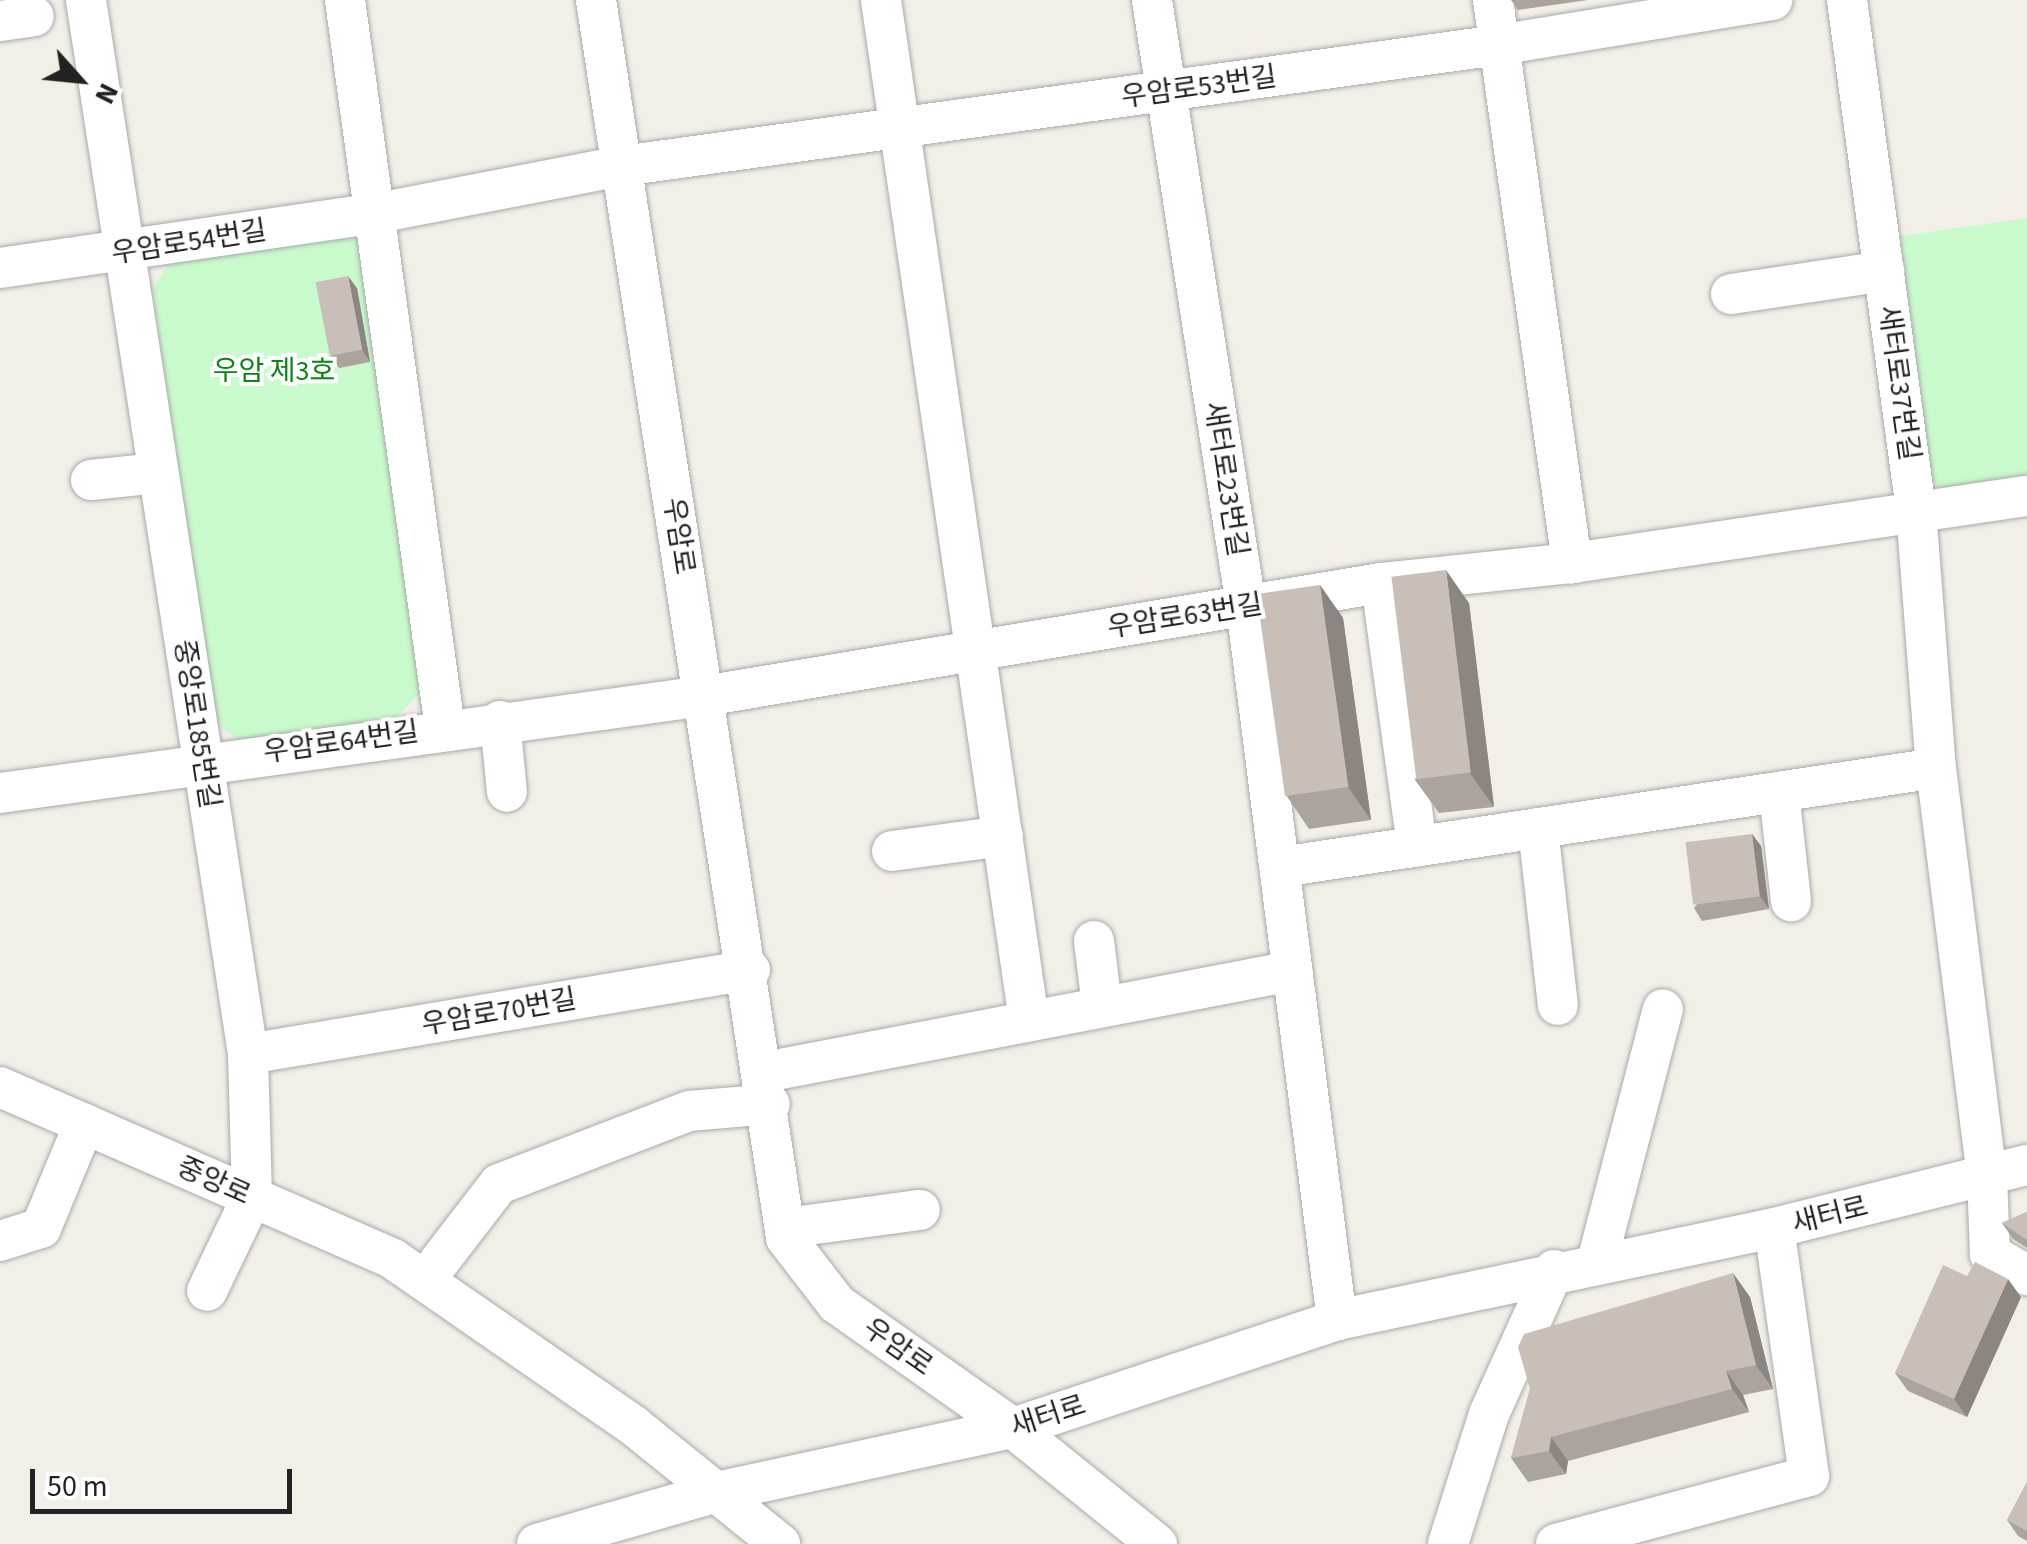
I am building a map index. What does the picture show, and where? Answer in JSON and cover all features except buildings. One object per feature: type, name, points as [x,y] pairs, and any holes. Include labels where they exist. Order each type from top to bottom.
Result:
[{"type":"street","name":"중앙로185번길","points":[[86,0],[248,1054],[252,1197]]},
{"type":"street","points":[[344,0],[377,212]]},
{"type":"street","name":"우암로","points":[[596,0],[750,970],[786,1228],[837,1304],[1013,1428],[1157,1544]]},
{"type":"street","points":[[882,0],[1029,1020]]},
{"type":"street","name":"새터로23번길","points":[[1152,0],[1246,606],[1337,1320]]},
{"type":"street","points":[[1493,0],[1572,562]]},
{"type":"street","name":"우암로53번길","points":[[622,166],[1166,92],[1772,0]]},
{"type":"street","name":"새터로37번길","points":[[1847,0],[1916,510],[1936,768],[1988,1176]]},
{"type":"street","name":"우암로54번길","points":[[0,268],[124,253],[377,212],[622,166]]},
{"type":"street","name":"우암로64번길","points":[[377,212],[445,728]]},
{"type":"street","points":[[1731,294],[1884,271]]},
{"type":"street","points":[[91,480],[158,473]]},
{"type":"street","name":"우암로63번길","points":[[704,696],[1381,583],[1572,562],[2027,496]]},
{"type":"street","points":[[1381,583],[1416,847]]},
{"type":"street","name":"우암로64번길","points":[[0,794],[445,728],[704,696]]},
{"type":"street","points":[[500,721],[507,792]]},
{"type":"street","points":[[1282,867],[1936,768]]},
{"type":"street","points":[[1779,792],[1791,902]]},
{"type":"street","points":[[1538,828],[1558,1004]]},
{"type":"street","points":[[892,851],[1003,836]]},
{"type":"street","points":[[1094,942],[1102,1006]]},
{"type":"street","name":"우암로70번길","points":[[248,1054],[750,970]]},
{"type":"street","points":[[425,1280],[499,1184],[688,1112],[1029,1020],[1292,970]]},
{"type":"street","points":[[1597,1262],[1662,1010]]},
{"type":"street","name":"중앙로","points":[[0,1087],[394,1259],[721,1492],[780,1544]]},
{"type":"street","points":[[0,1240],[41,1228],[84,1124]]},
{"type":"street","name":"새터로","points":[[537,1544],[721,1492],[1013,1428],[1337,1320],[1554,1270],[1774,1228],[2027,1165]]},
{"type":"street","points":[[1988,1176],[1990,1254],[2027,1274]]},
{"type":"street","points":[[207,1291],[252,1197]]},
{"type":"street","points":[[786,1228],[920,1210]]},
{"type":"street","points":[[1556,1544],[1809,1476],[1774,1228]]},
{"type":"street","points":[[1448,1544],[1489,1414],[1554,1270]]},
{"type":"green space","points":[[2027,218],[2027,479],[1950,491],[1921,477],[1887,238]]},
{"type":"green space","name":"우암 제3호","points":[[346,233],[369,246],[424,688],[395,719],[242,744],[209,716],[153,288],[169,264]]}]
